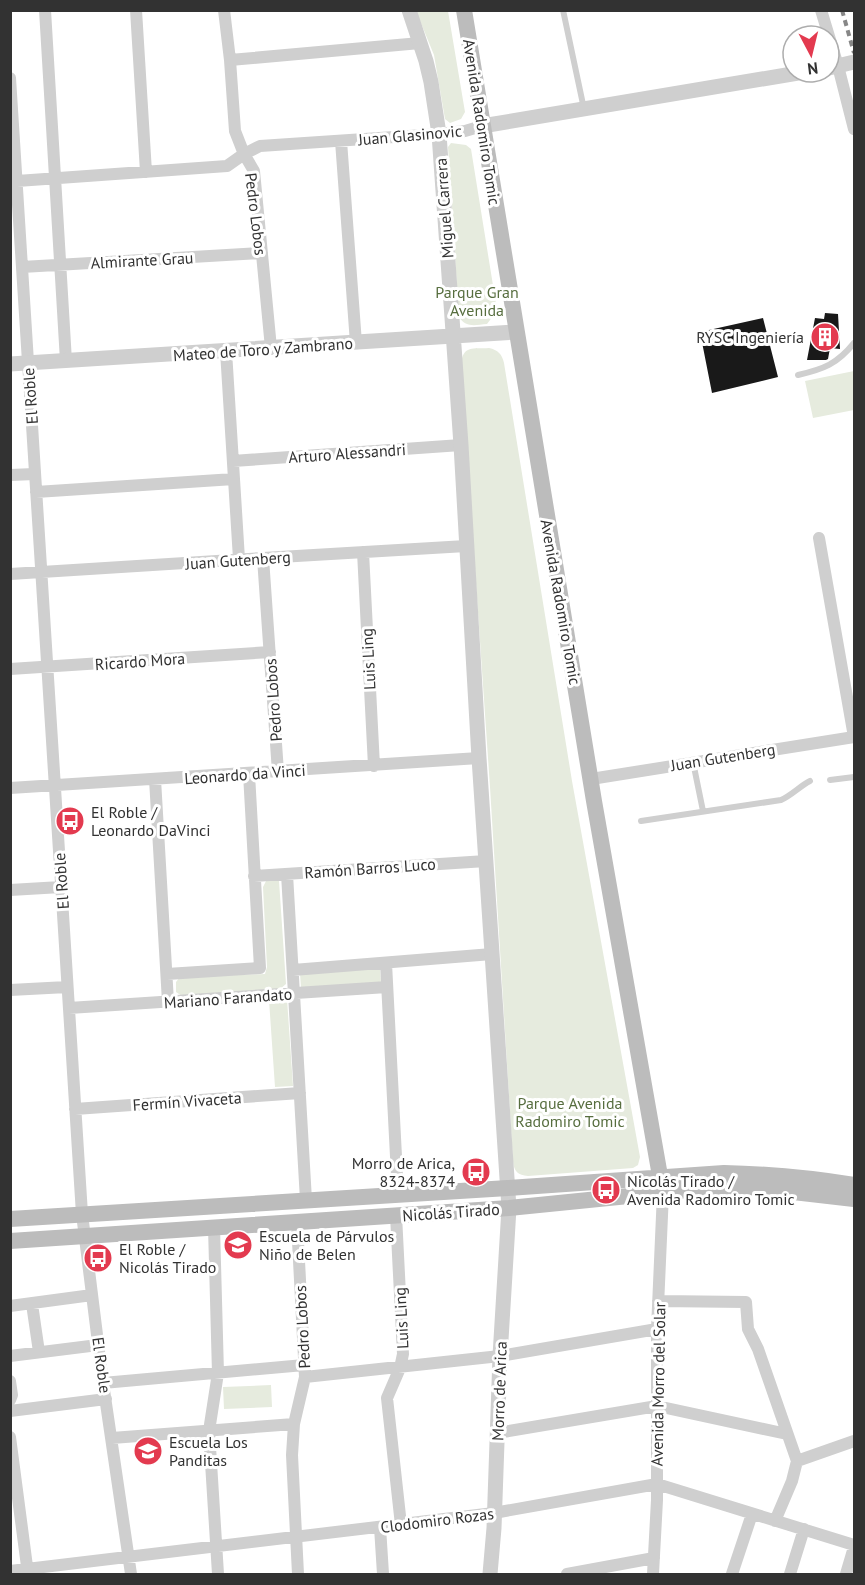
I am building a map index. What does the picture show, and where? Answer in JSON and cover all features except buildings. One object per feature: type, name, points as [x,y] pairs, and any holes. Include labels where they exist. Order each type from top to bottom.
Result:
[{"type":"main road","name":"Avenida Radomiro Tomic","points":[[464,10],[591,779],[661,1184]]},
{"type":"main road","name":"Nicolás Tirado","points":[[10,1241],[510,1208],[724,1173],[755,1173],[855,1185]]},
{"type":"main road","name":"Nicolás Tirado","points":[[10,1219],[508,1188],[661,1184],[748,1187],[855,1199]]},
{"type":"street","points":[[45,10],[66,361]]},
{"type":"street","points":[[136,10],[146,172]]},
{"type":"street","name":"Pedro Lobos","points":[[224,10],[230,60],[234,131],[254,171],[271,348]]},
{"type":"street","name":"Miguel Carrera","points":[[409,10],[431,82],[439,134],[454,337]]},
{"type":"street","points":[[230,60],[420,43]]},
{"type":"street","name":"Juan Glasinovic","points":[[17,181],[227,166],[260,146],[465,131],[483,126],[781,76]]},
{"type":"street","name":"El Roble","points":[[10,78],[82,1214],[103,1383],[131,1575]]},
{"type":"street","points":[[840,84],[855,129]]},
{"type":"street","points":[[341,141],[356,343]]},
{"type":"street","name":"Almirante Grau","points":[[22,267],[262,253]]},
{"type":"street","name":"Mateo de Toro y Zambrano","points":[[10,364],[516,332]]},
{"type":"street","points":[[454,337],[479,758],[510,1208]]},
{"type":"street","points":[[226,351],[239,560]]},
{"type":"street","name":"Arturo Alessandri","points":[[233,461],[461,445]]},
{"type":"street","points":[[10,475],[35,474]]},
{"type":"street","points":[[36,492],[234,479]]},
{"type":"street","points":[[819,538],[854,737]]},
{"type":"street","name":"Juan Gutenberg","points":[[10,574],[466,546]]},
{"type":"street","name":"Luis Ling","points":[[363,552],[374,766]]},
{"type":"street","name":"Pedro Lobos","points":[[263,558],[278,772]]},
{"type":"street","name":"Ricardo Mora","points":[[10,669],[270,652]]},
{"type":"street","name":"Juan Gutenberg","points":[[591,779],[854,737]]},
{"type":"street","name":"Leonardo da Vinci","points":[[10,788],[479,758]]},
{"type":"street","points":[[249,774],[255,876]]},
{"type":"street","points":[[155,779],[168,1002]]},
{"type":"street","name":"Ramón Barros Luco","points":[[255,876],[486,861]]},
{"type":"street","points":[[287,874],[306,1200]]},
{"type":"street","name":"Mariano Farandato","points":[[167,974],[260,968],[255,876]]},
{"type":"street","points":[[10,890],[61,887]]},
{"type":"street","name":"Mariano Farandato","points":[[292,970],[492,954]]},
{"type":"street","points":[[386,963],[398,1195]]},
{"type":"street","points":[[10,990],[67,987]]},
{"type":"street","name":"Mariano Farandato","points":[[69,1008],[387,987]]},
{"type":"street","name":"Fermín Vivaceta","points":[[75,1109],[300,1093]]},
{"type":"street","name":"Avenida Morro del Solar","points":[[653,1575],[657,1484],[657,1329],[661,1184]]},
{"type":"street","name":"Morro de Arica","points":[[490,1575],[500,1356],[510,1208]]},
{"type":"street","name":"Luis Ling","points":[[396,1215],[404,1354],[387,1398],[401,1525]]},
{"type":"street","name":"Pedro Lobos","points":[[297,1222],[304,1371],[294,1424],[292,1455],[298,1575]]},
{"type":"street","points":[[214,1227],[218,1373],[209,1431],[218,1575]]},
{"type":"street","points":[[10,1306],[93,1295]]},
{"type":"street","points":[[658,1300],[746,1302],[748,1329],[758,1349],[797,1461],[792,1481],[775,1521]]},
{"type":"street","points":[[32,1304],[39,1352]]},
{"type":"street","points":[[103,1383],[218,1373],[400,1368],[500,1356],[657,1329]]},
{"type":"street","points":[[10,1356],[98,1345]]},
{"type":"street","points":[[10,1381],[12,1395],[10,1400]]},
{"type":"street","points":[[10,1411],[106,1399]]},
{"type":"street","points":[[497,1433],[657,1406],[787,1434]]},
{"type":"street","points":[[112,1438],[294,1424]]},
{"type":"street","points":[[10,1437],[27,1572]]},
{"type":"street","points":[[797,1461],[855,1441]]},
{"type":"street","name":"Clodomiro Rozas","points":[[10,1571],[27,1572],[129,1557],[494,1513],[657,1484],[855,1546]]},
{"type":"street","points":[[732,1575],[752,1514]]},
{"type":"street","points":[[380,1527],[384,1575]]},
{"type":"street","points":[[790,1575],[804,1529]]},
{"type":"street","points":[[846,1575],[855,1546]]},
{"type":"street","points":[[567,1575],[654,1558]]},
{"type":"lane","points":[[563,10],[584,109]]},
{"type":"lane","points":[[798,375],[820,370],[833,364],[852,351],[855,343]]},
{"type":"lane","points":[[693,762],[703,811]]},
{"type":"lane","points":[[830,780],[855,777]]},
{"type":"lane","points":[[641,821],[781,800],[810,781]]},
{"type":"green space","points":[[416,11],[448,11],[465,112],[461,119],[450,123],[445,119],[434,55]]},
{"type":"green space","name":"Parque Gran Avenida","points":[[451,143],[466,145],[471,149],[496,304],[493,316],[487,324],[468,324],[459,317],[448,147]]},
{"type":"green space","name":"Parque Avenida Radomiro Tomic","points":[[489,348],[499,353],[504,363],[572,781],[640,1157],[638,1165],[633,1168],[528,1176],[517,1172],[514,1165],[461,364],[464,354],[470,349]]},
{"type":"green space","points":[[854,371],[854,410],[813,418],[805,381]]},
{"type":"green space","points":[[266,881],[279,881],[286,984],[280,989],[182,996],[176,992],[176,982],[180,977],[265,974],[267,967],[263,887]]},
{"type":"green space","points":[[380,969],[381,983],[301,988],[300,973]]},
{"type":"green space","points":[[287,999],[293,1086],[275,1087],[269,1000]]},
{"type":"green space","points":[[271,1385],[272,1407],[224,1409],[223,1387]]},
{"type":"railway","points":[[842,10],[854,53]]},
{"type":"place","name":"RYSC Ingeniería","points":[[825,337]]},
{"type":"place","name":"El Roble / Leonardo DaVinci","points":[[70,821]]},
{"type":"place","name":"Morro de Arica, 8324-8374","points":[[476,1172]]},
{"type":"place","name":"Nicolás Tirado / Avenida Radomiro Tomic","points":[[606,1190]]},
{"type":"place","name":"Escuela de Párvulos Niño de Belen","points":[[238,1245]]},
{"type":"place","name":"El Roble / Nicolás Tirado","points":[[98,1258]]},
{"type":"place","name":"Escuela Los Panditas","points":[[148,1451]]}]
